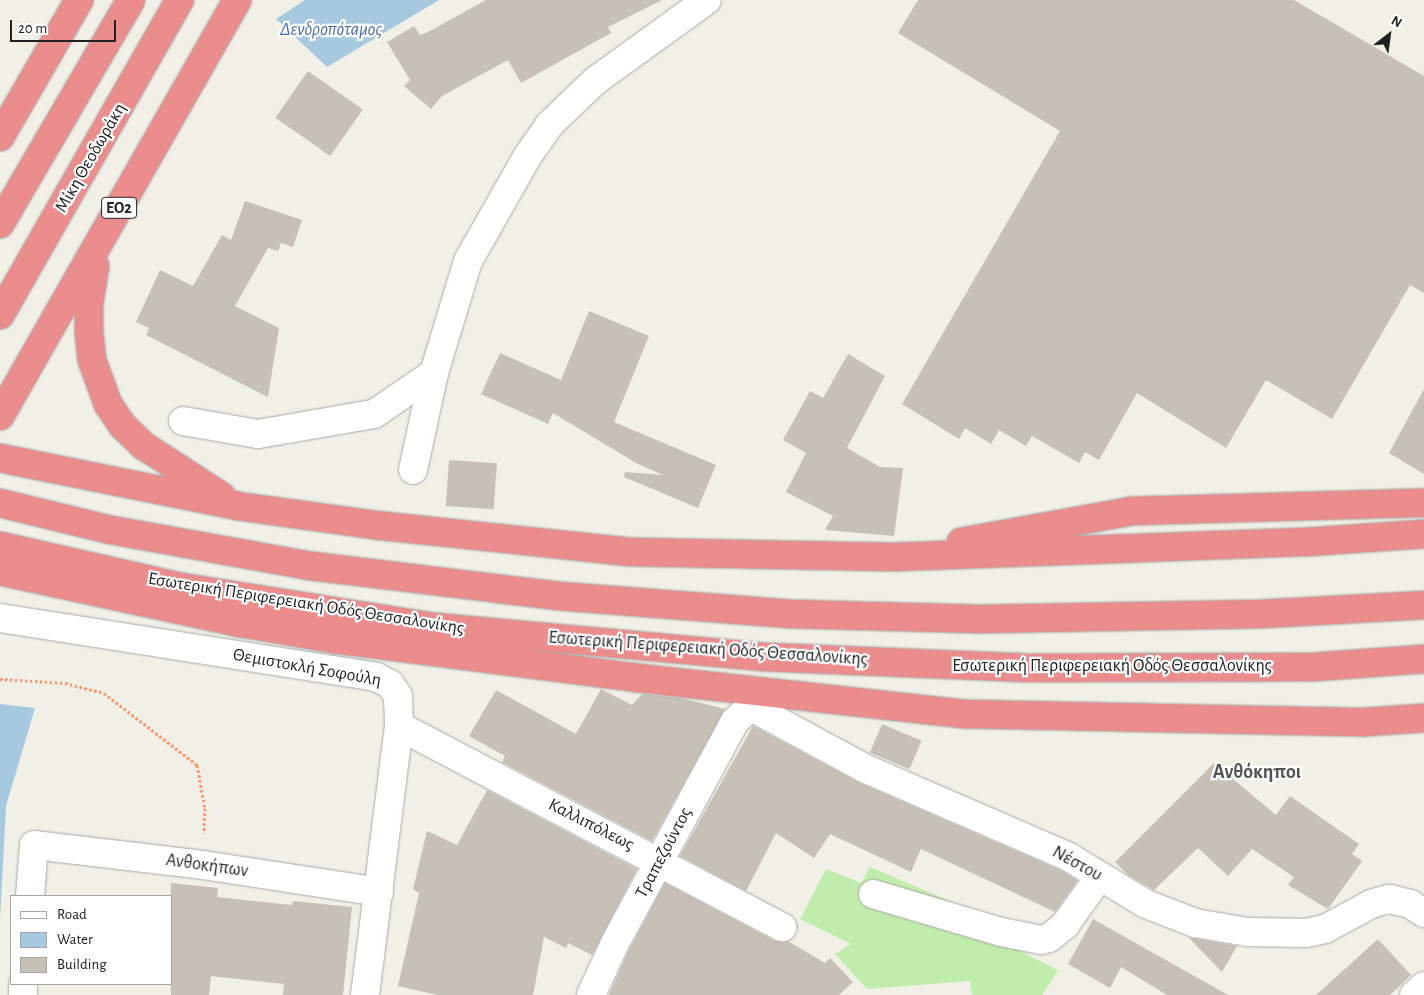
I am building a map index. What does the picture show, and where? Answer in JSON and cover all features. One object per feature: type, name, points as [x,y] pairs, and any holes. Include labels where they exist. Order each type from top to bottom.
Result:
[{"type":"highway","points":[[0,137],[79,0]]},
{"type":"highway","points":[[0,224],[131,0]]},
{"type":"highway","name":"ΕΟ2","points":[[0,416],[237,0]]},
{"type":"highway","name":"Μίκη Θεοδωράκη","points":[[0,315],[176,7]]},
{"type":"highway","points":[[122,202],[99,253],[90,288],[88,332],[95,373],[116,416],[144,446],[237,506]]},
{"type":"highway","points":[[0,458],[237,506],[374,525],[631,552],[894,557],[1306,542],[1424,534]]},
{"type":"highway","points":[[0,503],[111,530],[310,566],[558,596],[782,613],[979,619],[1260,614],[1424,605]]},
{"type":"highway","points":[[894,557],[1054,523],[1132,511],[1424,503]]},
{"type":"highway","name":"Εσωτερική Περιφερειακή Οδός Θεσσαλονίκης","points":[[0,546],[181,587],[434,627],[765,657],[1024,668],[1313,667],[1424,660]]},
{"type":"highway","points":[[4,574],[241,624],[334,639],[638,678],[956,713],[1364,722],[1424,718]]},
{"type":"street","points":[[413,470],[434,372],[468,261],[527,157],[550,125],[595,81],[707,0]]},
{"type":"street","points":[[183,421],[258,434],[374,414],[434,372]]},
{"type":"street","name":"Θεμιστοκλή Σοφούλη","points":[[0,618],[376,676],[390,684],[398,696],[399,726],[366,995]]},
{"type":"street","name":"Νέστου","points":[[740,714],[748,709],[757,710],[866,769],[1040,843],[1146,904],[1180,918],[1247,932],[1315,932],[1370,904],[1389,899],[1410,904],[1424,913]]},
{"type":"street","name":"Τραπεζούντος","points":[[591,995],[660,861],[740,714]]},
{"type":"street","name":"Καλλιπόλεως","points":[[399,726],[660,861],[782,927]]},
{"type":"street","name":"Ανθοκήπων","points":[[30,895],[34,845],[203,865],[379,892]]},
{"type":"street","points":[[873,894],[1001,932],[1041,940],[1049,938],[1065,925],[1100,876]]},
{"type":"street","points":[[1414,995],[1424,986]]},
{"type":"path","points":[[0,679],[65,683],[104,693],[197,765],[205,808],[203,865]]},
{"type":"green space","points":[[870,867],[1015,929],[1024,953],[1058,970],[1042,995],[972,995],[970,981],[867,989],[835,954],[851,944],[800,919],[826,869],[861,883]]},
{"type":"water","name":"Δενδροπόταμος","points":[[305,0],[439,0],[327,67],[276,19]]},
{"type":"water","points":[[0,704],[35,708],[6,806],[0,920]]},
{"type":"building","points":[[486,0],[662,0],[608,27],[611,33],[521,83],[508,60],[442,96],[431,109],[404,86],[410,80],[387,42],[414,26],[420,35],[428,32]]},
{"type":"building","points":[[918,0],[1294,0],[1424,76],[1424,293],[1410,285],[1332,419],[1266,380],[1226,448],[1137,393],[1099,460],[1085,452],[1079,463],[1032,436],[1026,446],[999,430],[991,444],[965,428],[959,439],[902,404],[1060,131],[898,33]]},
{"type":"building","points":[[308,71],[363,109],[330,156],[275,118]]},
{"type":"building","points":[[245,201],[302,220],[293,247],[281,243],[278,251],[268,248],[235,306],[279,328],[268,397],[146,335],[149,328],[136,322],[160,270],[193,286],[222,235],[231,240]]},
{"type":"building","points":[[589,311],[649,336],[614,422],[716,465],[698,508],[624,477],[625,472],[663,475],[636,463],[553,413],[548,424],[481,394],[500,353],[561,380]]},
{"type":"building","points":[[848,354],[885,376],[847,448],[880,467],[903,468],[894,536],[825,530],[833,516],[786,492],[806,453],[783,440],[810,391],[823,398]]},
{"type":"building","points":[[1424,389],[1424,474],[1389,453]]},
{"type":"building","points":[[449,460],[497,463],[494,509],[446,506]]},
{"type":"building","points":[[601,689],[632,705],[642,694],[681,698],[725,709],[652,841],[502,762],[505,756],[469,736],[496,690],[576,734]]},
{"type":"building","points":[[882,724],[922,741],[909,769],[870,753]]},
{"type":"building","points":[[753,726],[860,783],[1060,870],[1077,880],[1055,912],[921,849],[911,872],[830,834],[814,858],[776,833],[746,891],[680,856]]},
{"type":"building","points":[[1214,763],[1276,815],[1290,796],[1359,844],[1352,854],[1362,861],[1328,909],[1288,885],[1294,877],[1252,849],[1228,876],[1198,848],[1154,890],[1128,875],[1115,862]]},
{"type":"building","points":[[487,790],[637,869],[592,955],[568,943],[566,948],[544,937],[533,995],[437,995],[398,986],[419,893],[413,889],[427,831],[457,845]]},
{"type":"building","points":[[171,883],[218,888],[217,897],[292,905],[293,901],[352,907],[343,995],[283,995],[284,984],[211,976],[209,995],[171,995]]},
{"type":"building","points":[[665,883],[775,941],[788,941],[825,963],[830,958],[853,982],[839,995],[609,995],[629,950]]},
{"type":"building","points":[[1093,919],[1228,995],[1167,995],[1121,967],[1110,988],[1068,964]]},
{"type":"building","points":[[1189,938],[1192,938],[1237,946],[1222,972]]},
{"type":"building","points":[[1378,939],[1411,975],[1390,995],[1316,995]]},
{"type":"district","name":"Ανθόκηποι","points":[[1257,772]]}]
